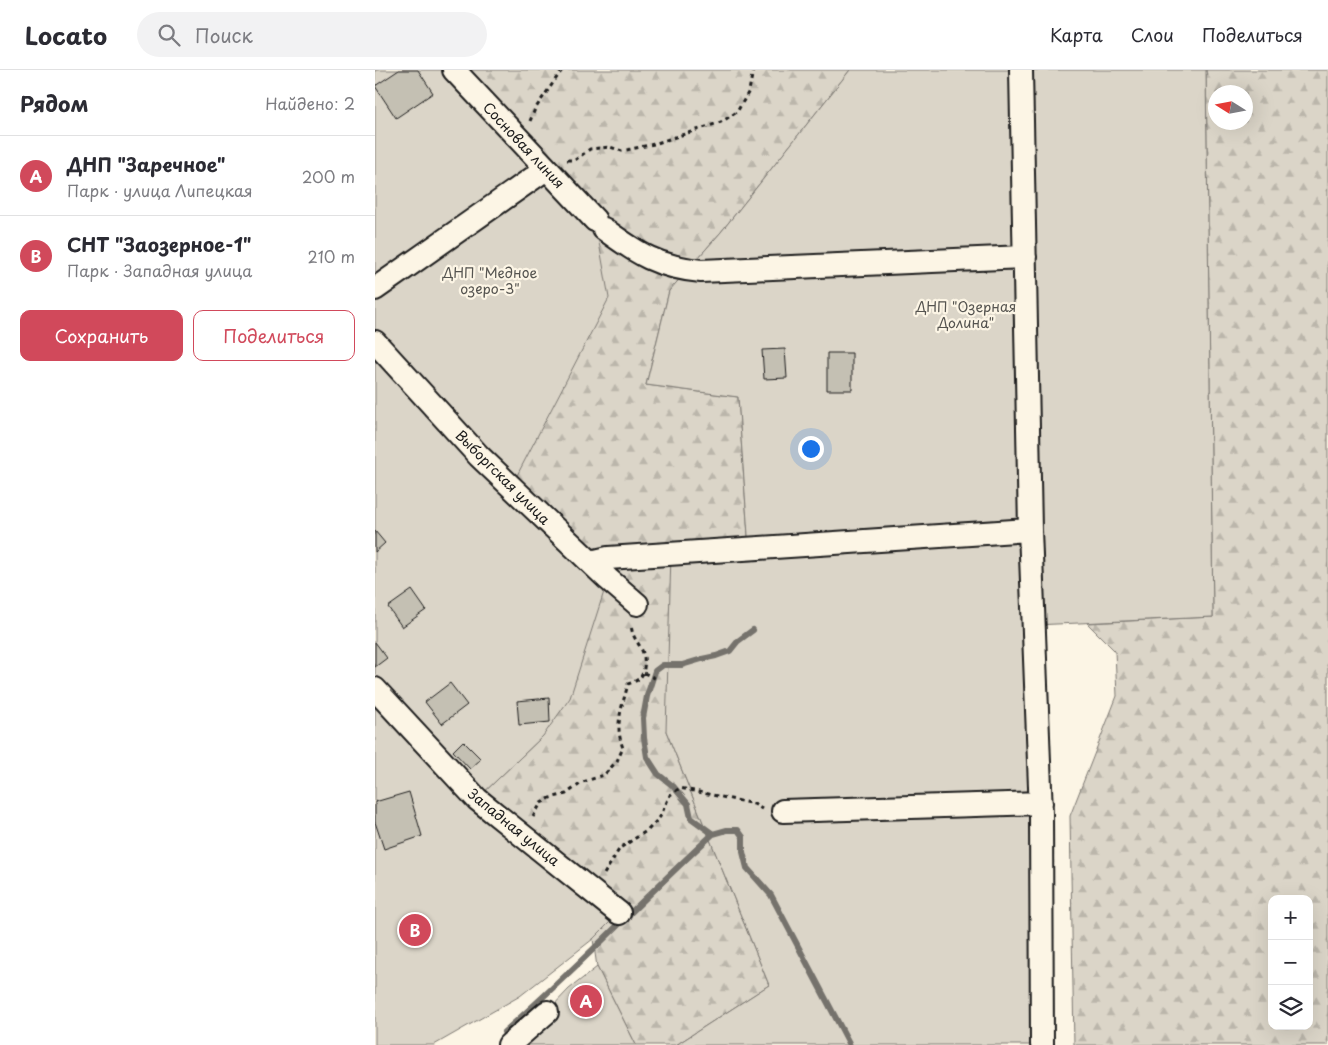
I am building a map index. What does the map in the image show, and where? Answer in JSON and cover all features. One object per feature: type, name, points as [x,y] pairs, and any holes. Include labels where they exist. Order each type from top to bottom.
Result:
[{"type":"street","name":"Сосновая линия","points":[[454,70],[521,142],[553,164],[599,225],[636,252],[651,260],[679,269],[701,271],[1025,257]]},
{"type":"street","points":[[1021,70],[1030,530],[1041,803],[1042,1045]]},
{"type":"street","points":[[375,289],[553,164]]},
{"type":"street","name":"Выборгская улица","points":[[375,342],[479,456],[637,604]]},
{"type":"street","points":[[591,562],[608,558],[1030,530]]},
{"type":"street","name":"Западная улица","points":[[375,689],[465,788],[619,913]]},
{"type":"street","points":[[783,811],[1041,803]]},
{"type":"street","points":[[519,1042],[547,1012]]},
{"type":"path","points":[[521,142],[535,109],[562,70]]},
{"type":"path","points":[[553,164],[575,160],[590,149],[610,146],[622,150],[654,144],[721,122],[737,112],[749,91],[753,70]]},
{"type":"path","points":[[527,838],[532,819],[541,803],[566,794],[583,782],[604,775],[617,761],[623,748],[619,736],[618,722],[628,684],[639,680],[646,674],[644,651],[632,633],[631,620],[637,604]]},
{"type":"path","points":[[646,674],[657,679]]},
{"type":"path","points":[[592,891],[620,848],[648,830],[659,817],[670,795],[680,788],[754,804],[765,811],[783,811]]},
{"type":"green space","name":"ДНП \"Медное озеро-3\"","points":[[375,70],[454,70],[595,220],[609,298],[512,485],[608,579],[570,698],[543,736],[477,799],[619,913],[593,939],[520,996],[434,1045],[375,1045]]},
{"type":"green space","points":[[454,70],[850,70],[721,232],[669,291],[646,385],[738,397],[749,549],[666,731],[769,985],[676,1045],[636,1045],[597,967],[593,939],[618,913],[477,799],[543,736],[512,485]]},
{"type":"green space","name":"ДНП \"Озерная Долина\"","points":[[850,70],[1206,70],[1213,617],[1034,625],[1043,1045],[676,1045],[769,985],[666,731],[671,554],[749,549],[738,397],[646,385],[669,291],[721,232]]},
{"type":"green space","points":[[1206,70],[1328,70],[1328,1045],[1074,1045],[1070,816],[1117,696],[1115,651],[1087,623],[1213,617]]},
{"type":"green space","points":[[597,967],[636,1045],[508,1045],[547,1012],[569,989]]},
{"type":"building","points":[[399,70],[418,70],[433,93],[396,118],[375,86]]},
{"type":"building","points":[[785,349],[787,378],[764,379],[762,350]]},
{"type":"building","points":[[827,353],[852,353],[852,390],[827,390]]},
{"type":"building","points":[[375,531],[385,543],[375,552]]},
{"type":"building","points":[[412,590],[426,610],[402,627],[388,607]]},
{"type":"building","points":[[375,642],[387,658],[375,667]]},
{"type":"building","points":[[450,683],[467,705],[442,724],[425,702]]},
{"type":"building","points":[[549,698],[550,722],[519,725],[517,701]]},
{"type":"building","points":[[463,741],[481,759],[470,769],[453,751]]},
{"type":"building","points":[[409,792],[422,836],[384,849],[375,822],[375,802]]},
{"type":"waterway","points":[[753,630],[738,641],[730,651],[682,665],[663,665],[655,671],[647,696],[643,718],[647,757],[658,774],[673,786],[688,804],[691,818],[713,834],[727,830],[738,830],[743,837],[743,852],[747,868],[771,895],[849,1043]]},
{"type":"waterway","points":[[504,1032],[557,984],[713,834]]},
{"type":"place","name":"СНТ \"Заозерное-1\"","points":[[415,930]]},
{"type":"place","name":"ДНП \"Заречное\"","points":[[586,1001]]}]
